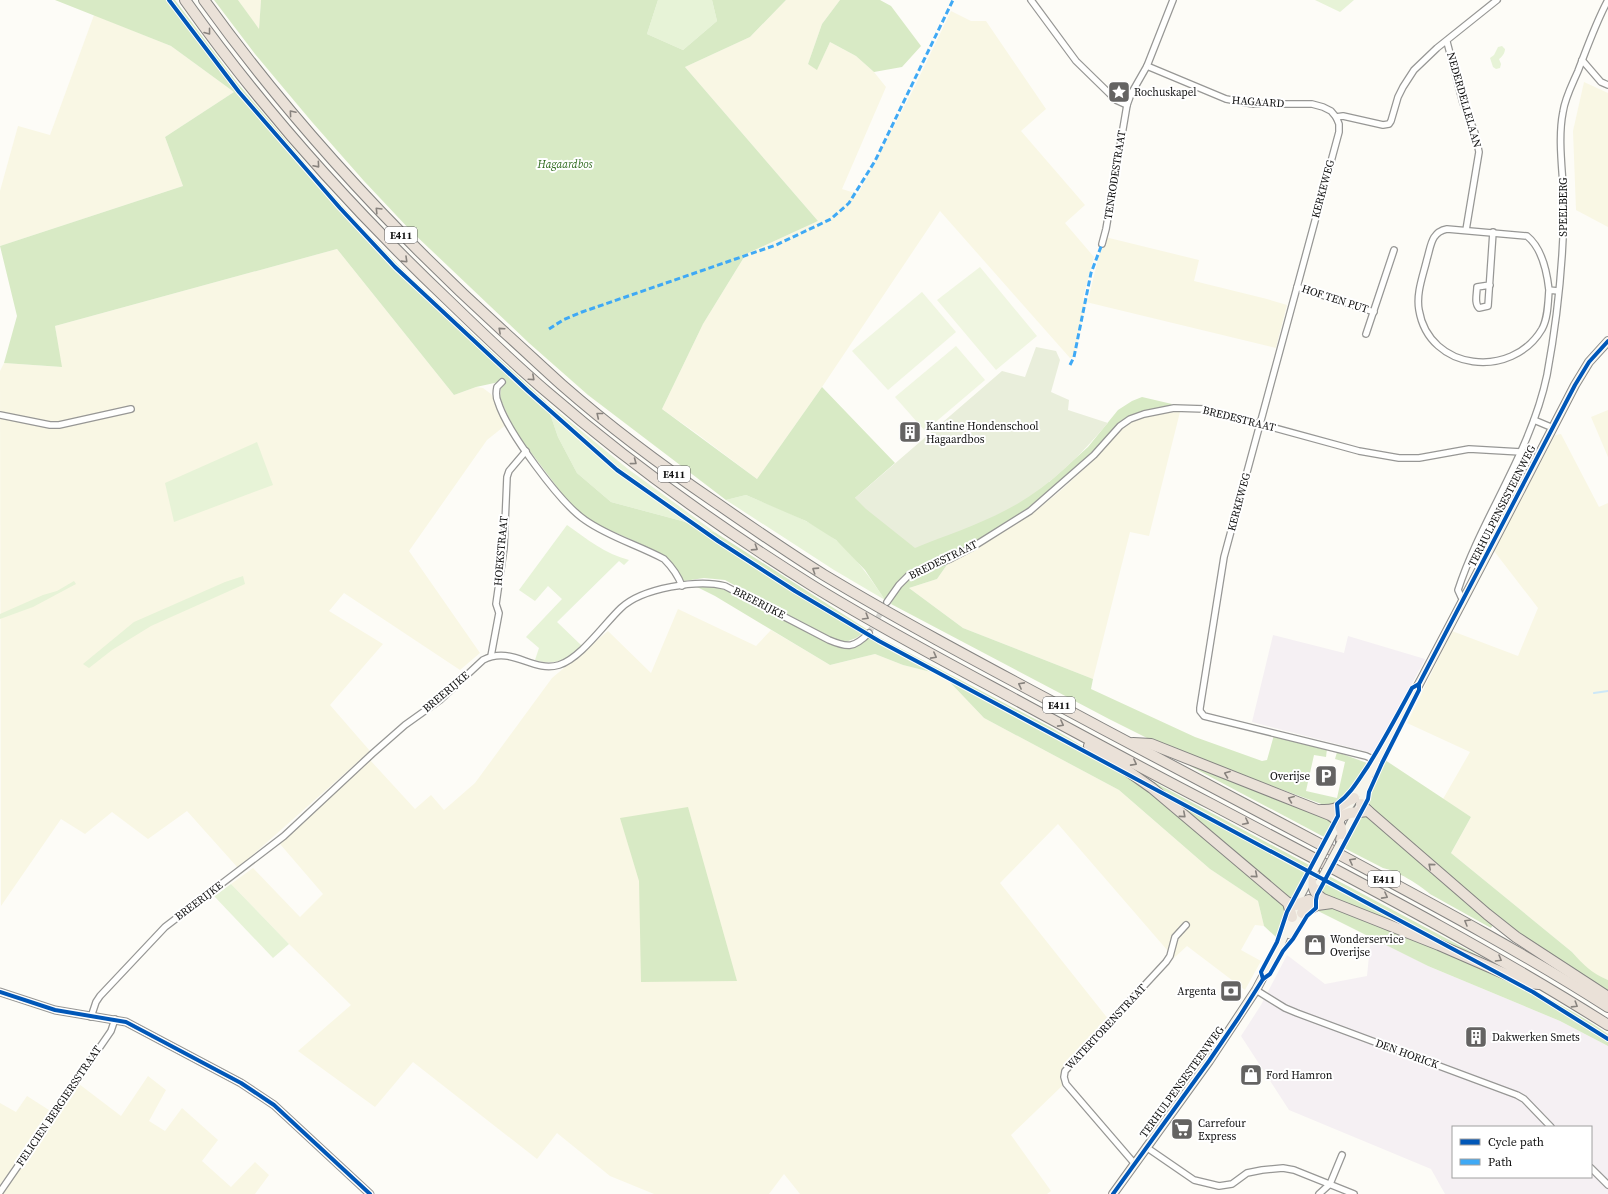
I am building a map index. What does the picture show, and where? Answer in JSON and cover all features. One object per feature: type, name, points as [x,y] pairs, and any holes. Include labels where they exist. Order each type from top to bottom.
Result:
[{"type":"highway","name":"E411","points":[[185,0],[247,82],[346,198],[400,254],[494,345],[554,398],[612,446],[698,509],[806,581],[900,637],[1075,732],[1452,932],[1543,984],[1608,1025]]},
{"type":"highway","name":"E411","points":[[204,0],[262,77],[356,188],[404,238],[479,310],[564,386],[630,440],[681,479],[752,529],[822,574],[926,634],[1460,918],[1549,969],[1608,1007]]},
{"type":"highway","points":[[1075,732],[1090,747],[1152,788],[1295,907],[1335,903]]},
{"type":"highway","points":[[1129,743],[1151,744],[1319,810],[1342,823]]},
{"type":"highway","points":[[1319,810],[1328,811],[1337,808],[1348,800],[1360,806],[1516,937],[1608,997]]},
{"type":"highway","points":[[1341,843],[1342,823],[1360,806]]},
{"type":"highway","points":[[1292,917],[1295,907],[1312,891],[1314,870]]},
{"type":"highway","points":[[1312,891],[1323,899],[1446,948],[1526,983],[1543,984]]},
{"type":"highway","points":[[1549,969],[1573,974]]},
{"type":"main road","name":"TERHULPENSESTEENWEG","points":[[1314,870],[1342,823],[1360,806],[1377,761],[1463,601],[1582,373],[1589,362],[1608,341]]},
{"type":"main road","name":"TERHULPENSESTEENWEG","points":[[1281,944],[1285,941],[1295,907],[1312,891],[1341,843]]},
{"type":"main road","name":"TERHULPENSESTEENWEG","points":[[1113,1194],[1209,1061],[1256,990],[1281,944],[1292,917]]},
{"type":"street","points":[[1031,0],[1076,61],[1116,100],[1127,105],[1147,66],[1174,0]]},
{"type":"street","name":"HAGAARD","points":[[1147,66],[1226,99],[1253,104],[1312,104],[1331,111],[1336,117],[1343,116],[1383,125],[1389,124],[1398,96],[1408,77],[1420,64],[1498,0]]},
{"type":"street","name":"SPEELBERG","points":[[1463,601],[1458,590],[1466,568],[1521,452],[1534,420],[1546,377],[1555,329],[1564,208],[1561,123],[1567,100],[1582,60],[1608,0]]},
{"type":"street","name":"NEDERDELLELAAN","points":[[1447,42],[1463,103],[1475,133],[1479,152],[1466,230]]},
{"type":"street","points":[[1582,60],[1601,82],[1608,85]]},
{"type":"street","name":"TENRODESTRAAT","points":[[1102,244],[1109,215],[1127,105]]},
{"type":"street","name":"KERKEWEG","points":[[1336,117],[1339,124],[1339,132],[1259,423],[1224,557],[1200,711],[1204,716],[1366,756],[1377,761]]},
{"type":"street","points":[[1447,229],[1493,232],[1521,234],[1527,236],[1537,246],[1549,290],[1545,320],[1542,329],[1528,345],[1509,357],[1497,361],[1473,363],[1453,356],[1436,343],[1423,322],[1419,310],[1418,300],[1421,280],[1435,235],[1440,230],[1447,229]]},
{"type":"street","points":[[1490,286],[1493,232]]},
{"type":"street","name":"HOF TEN PUT","points":[[1366,334],[1394,250]]},
{"type":"street","name":"HOF TEN PUT","points":[[1297,287],[1374,312]]},
{"type":"street","points":[[1549,290],[1558,291]]},
{"type":"street","points":[[1548,300],[1557,301]]},
{"type":"street","points":[[502,382],[497,387],[498,404],[526,451],[547,480],[584,520],[607,533],[664,559],[672,567],[682,586]]},
{"type":"street","name":"BREDESTRAAT","points":[[887,602],[899,585],[909,575],[950,559],[971,548],[1030,510],[1094,455],[1120,426],[1130,419],[1160,410],[1192,408],[1218,412],[1359,451],[1399,458],[1419,458],[1469,449],[1521,452]]},
{"type":"street","points":[[0,415],[59,425],[131,409]]},
{"type":"street","points":[[1534,420],[1553,428]]},
{"type":"street","name":"HOEKSTRAAT","points":[[491,656],[499,613],[496,604],[504,548],[507,477],[509,471],[526,451]]},
{"type":"street","name":"BREERIJKE","points":[[91,1017],[96,1002],[100,996],[165,927],[284,836],[400,730],[440,700],[483,660],[491,656],[507,656],[539,665],[559,665],[582,650],[622,607],[630,601],[650,592],[695,583],[712,583],[725,586],[829,640],[842,645],[853,646],[860,642],[869,633]]},
{"type":"street","name":"WATERTORENSTRAAT","points":[[1134,1163],[1066,1084],[1064,1077],[1065,1071],[1166,962],[1170,956],[1175,936],[1186,925]]},
{"type":"street","name":"DEN HORICK","points":[[1256,990],[1296,1013],[1517,1095],[1524,1099],[1550,1126]]},
{"type":"street","points":[[0,992],[55,1010],[91,1017],[115,1019],[136,1026],[241,1083],[274,1105],[370,1194]]},
{"type":"street","name":"FELICIEN BERGIERSSTRAAT","points":[[0,1192],[111,1030],[115,1019]]},
{"type":"street","points":[[1146,1147],[1194,1180],[1219,1186],[1232,1184],[1247,1173],[1283,1168],[1294,1170],[1354,1194]]},
{"type":"street","points":[[1319,1194],[1330,1184],[1342,1155]]},
{"type":"street","points":[[1592,1169],[1608,1185]]},
{"type":"shaded area","points":[[238,0],[261,0],[259,30]]},
{"type":"shaded area","points":[[786,0],[840,0],[822,24],[808,64],[817,69],[830,42],[856,56],[874,72],[886,87],[842,189],[858,194],[913,90],[951,11],[971,21],[986,21],[1046,109],[1021,131],[1085,205],[1065,223],[1094,257],[1083,298],[1088,300],[1105,237],[1199,260],[1194,281],[1287,305],[1276,348],[1086,302],[1074,357],[1070,358],[940,211],[822,387],[757,479],[662,409],[703,324],[746,254],[818,221],[685,67],[750,37]]},
{"type":"shaded area","points":[[94,15],[171,46],[234,92],[165,137],[183,186],[0,246],[0,191],[18,126],[50,135]]},
{"type":"shaded area","points":[[1584,82],[1608,93],[1608,227],[1576,210],[1573,131]]},
{"type":"shaded area","points":[[337,249],[454,395],[476,387],[483,388],[491,394],[507,424],[487,440],[409,551],[480,653],[460,670],[344,593],[329,611],[383,644],[330,705],[370,751],[238,868],[187,811],[148,839],[112,812],[85,834],[61,819],[1,906],[0,371],[4,363],[61,367],[55,326]]},
{"type":"shaded area","points":[[1608,410],[1608,457],[1591,417]]},
{"type":"shaded area","points":[[1180,412],[1149,536],[1130,532],[1093,679],[963,628],[909,588],[937,579],[951,559],[994,538],[1033,513],[1059,492],[1096,458],[1121,430],[1132,422],[1146,416],[1160,413]]},
{"type":"shaded area","points":[[1561,434],[1599,507],[1608,503],[1608,980],[1594,974],[1585,967],[1572,952],[1451,853],[1471,817],[1443,799],[1470,752],[1407,723],[1452,631],[1518,656],[1538,608],[1494,551],[1555,435]]},
{"type":"shaded area","points":[[678,609],[756,646],[771,630],[830,665],[875,654],[903,665],[943,675],[984,718],[1119,790],[1210,869],[1258,901],[1264,926],[1255,925],[1241,950],[1261,961],[1245,990],[1187,946],[1174,958],[1058,824],[1000,883],[1109,1020],[1062,1072],[1062,1086],[1011,1135],[1051,1191],[1047,1194],[800,1194],[784,1174],[769,1194],[654,1194],[610,1176],[557,1133],[537,1159],[413,1062],[375,1107],[298,1051],[351,1005],[231,884],[253,868],[300,917],[323,894],[280,844],[370,760],[415,809],[431,795],[444,810],[475,783],[552,678],[608,631],[651,673]]},
{"type":"shaded area","points":[[1273,635],[1344,653],[1348,636],[1425,659],[1376,752],[1372,753],[1252,722]]},
{"type":"shaded area","points":[[1371,936],[1428,966],[1560,1021],[1608,1046],[1608,1194],[1445,1194],[1431,1169],[1289,1110],[1241,1036],[1261,1005],[1287,955],[1325,984],[1367,976]]},
{"type":"shaded area","points":[[148,1076],[166,1090],[149,1121],[165,1131],[182,1108],[218,1140],[202,1161],[231,1187],[255,1162],[269,1175],[255,1194],[2,1194],[79,1084],[121,1116]]},
{"type":"shaded area","points":[[27,1096],[52,1112],[0,1185],[0,1103],[16,1112]]},
{"type":"green space","points":[[55,0],[175,0],[235,80],[316,176],[359,224],[407,274],[546,402],[558,437],[577,473],[611,502],[682,521],[716,533],[868,630],[856,638],[843,643],[827,636],[725,580],[704,578],[684,581],[676,568],[663,556],[643,545],[594,523],[581,515],[569,503],[515,431],[500,398],[501,386],[499,382],[476,387],[454,395],[337,249],[55,326],[62,367],[4,363],[17,316],[0,246],[183,186],[165,137],[234,92],[171,46]]},
{"type":"green space","name":"Hagaardbos","points":[[214,0],[238,0],[259,29],[261,0],[658,0],[647,34],[683,50],[717,21],[712,0],[786,0],[750,37],[685,67],[818,221],[746,254],[703,324],[662,409],[757,479],[822,387],[895,463],[855,498],[1049,482],[1088,447],[1118,410],[1132,401],[1142,397],[1172,404],[1169,407],[1142,412],[1128,418],[1118,426],[1092,455],[1034,504],[970,546],[915,569],[907,574],[899,580],[885,600],[865,570],[836,540],[806,521],[746,495],[726,500],[588,395],[529,343],[411,231],[364,181],[255,54]]},
{"type":"green space","points":[[658,0],[712,0],[717,21],[683,50],[647,34]]},
{"type":"green space","points":[[840,0],[880,0],[891,6],[921,46],[902,67],[874,72],[856,56],[830,42],[817,70],[808,64],[822,24]]},
{"type":"green space","points":[[1315,0],[1354,0],[1340,12]]},
{"type":"green space","points":[[1502,46],[1505,49],[1499,59],[1501,64],[1500,68],[1496,69],[1493,67],[1490,58],[1494,55],[1498,47]]},
{"type":"green space","points":[[980,267],[1037,336],[996,370],[937,300]]},
{"type":"green space","points":[[922,292],[956,332],[888,390],[852,351]]},
{"type":"green space","points":[[956,346],[985,380],[925,431],[895,397]]},
{"type":"green space","points":[[1036,347],[1056,351],[1060,360],[1051,392],[1069,400],[1068,410],[1108,423],[1074,460],[1048,483],[1021,502],[995,515],[915,548],[866,509],[855,498],[1002,371],[1025,377]]},
{"type":"green space","points":[[546,402],[628,469],[716,533],[682,521],[611,502],[577,473],[558,437]]},
{"type":"green space","points":[[257,442],[273,485],[174,522],[165,483]]},
{"type":"green space","points":[[746,495],[793,515],[828,534],[844,547],[857,561],[885,600],[834,570],[726,500]]},
{"type":"green space","points":[[567,525],[604,550],[629,560],[624,565],[619,561],[557,622],[582,646],[566,658],[555,662],[542,662],[535,660],[539,648],[526,637],[562,599],[548,586],[535,601],[519,590]]},
{"type":"green space","points":[[951,559],[937,579],[909,588],[963,628],[1093,679],[1091,689],[1195,737],[1262,761],[1267,760],[1274,735],[1327,749],[1326,757],[1314,755],[1306,791],[1337,798],[1345,762],[1335,759],[1337,752],[1367,763],[1346,793],[1334,803],[1327,806],[1261,782],[1253,781],[1153,741],[891,604],[901,586],[908,579],[923,570]]},
{"type":"green space","points":[[243,576],[245,584],[151,626],[112,650],[89,668],[83,664],[134,622],[225,582]]},
{"type":"green space","points":[[74,581],[76,584],[33,607],[0,619],[0,614],[43,595],[57,591]]},
{"type":"green space","points":[[695,586],[715,586],[733,593],[833,644],[851,649],[865,641],[873,634],[1052,728],[1126,772],[1282,903],[1286,909],[1277,938],[1264,926],[1258,901],[1210,869],[1119,790],[984,718],[943,675],[903,665],[875,654],[830,665],[715,596]]},
{"type":"green space","points":[[1385,760],[1471,817],[1451,853],[1572,952],[1588,968],[1608,980],[1608,994],[1528,941],[1492,914],[1372,810],[1368,803],[1371,791]]},
{"type":"green space","points":[[1191,763],[1335,820],[1326,838],[1190,766]]},
{"type":"green space","points":[[1154,782],[1311,866],[1292,900],[1286,897],[1153,786]]},
{"type":"green space","points":[[688,807],[737,981],[641,982],[639,881],[620,818]]},
{"type":"green space","points":[[1363,814],[1494,923],[1491,928],[1430,894],[1408,878],[1383,868],[1344,848]]},
{"type":"green space","points":[[1329,876],[1483,958],[1482,960],[1323,895],[1321,891]]},
{"type":"green space","points":[[231,884],[289,944],[273,958],[214,896]]},
{"type":"green space","points":[[1326,906],[1435,947],[1506,977],[1541,994],[1608,1034],[1608,1046],[1560,1021],[1428,966],[1316,910]]},
{"type":"waterway","points":[[1594,693],[1608,691]]},
{"type":"tunnel","points":[[869,633],[884,607]]},
{"type":"marked path","points":[[549,329],[563,320],[582,312],[776,245],[831,219],[849,203],[875,161],[953,0]]},
{"type":"marked path","points":[[1070,365],[1074,357],[1091,273],[1102,244]]},
{"type":"cycle path","points":[[169,0],[239,92],[340,208],[395,267],[528,391],[617,470],[718,541],[795,591],[879,641],[1533,992],[1608,1039]]},
{"type":"cycle path","points":[[1263,979],[1261,972],[1277,942],[1287,912],[1338,816],[1337,804],[1351,791],[1358,781],[1380,746],[1412,688],[1419,684],[1575,385],[1589,362],[1608,341]]},
{"type":"cycle path","points":[[1113,1194],[1209,1061],[1263,979],[1270,974],[1283,951],[1293,939],[1307,916],[1316,908],[1317,895],[1368,799],[1369,792],[1382,763],[1419,690],[1419,684]]},
{"type":"cycle path","points":[[0,992],[55,1010],[126,1022],[241,1083],[274,1105],[370,1194]]},
{"type":"place","name":"Rochuskapel","points":[[1119,92]]},
{"type":"place","name":"Kantine Hondenschool Hagaardbos","points":[[910,432]]},
{"type":"place","name":"Overijse","points":[[1326,776]]},
{"type":"place","name":"Wonderservice Overijse","points":[[1315,945]]},
{"type":"place","name":"Argenta","points":[[1231,991]]},
{"type":"place","name":"Dakwerken Smets","points":[[1476,1037]]},
{"type":"place","name":"Ford Hamron","points":[[1251,1075]]},
{"type":"place","name":"Carrefour Express","points":[[1182,1129]]}]
